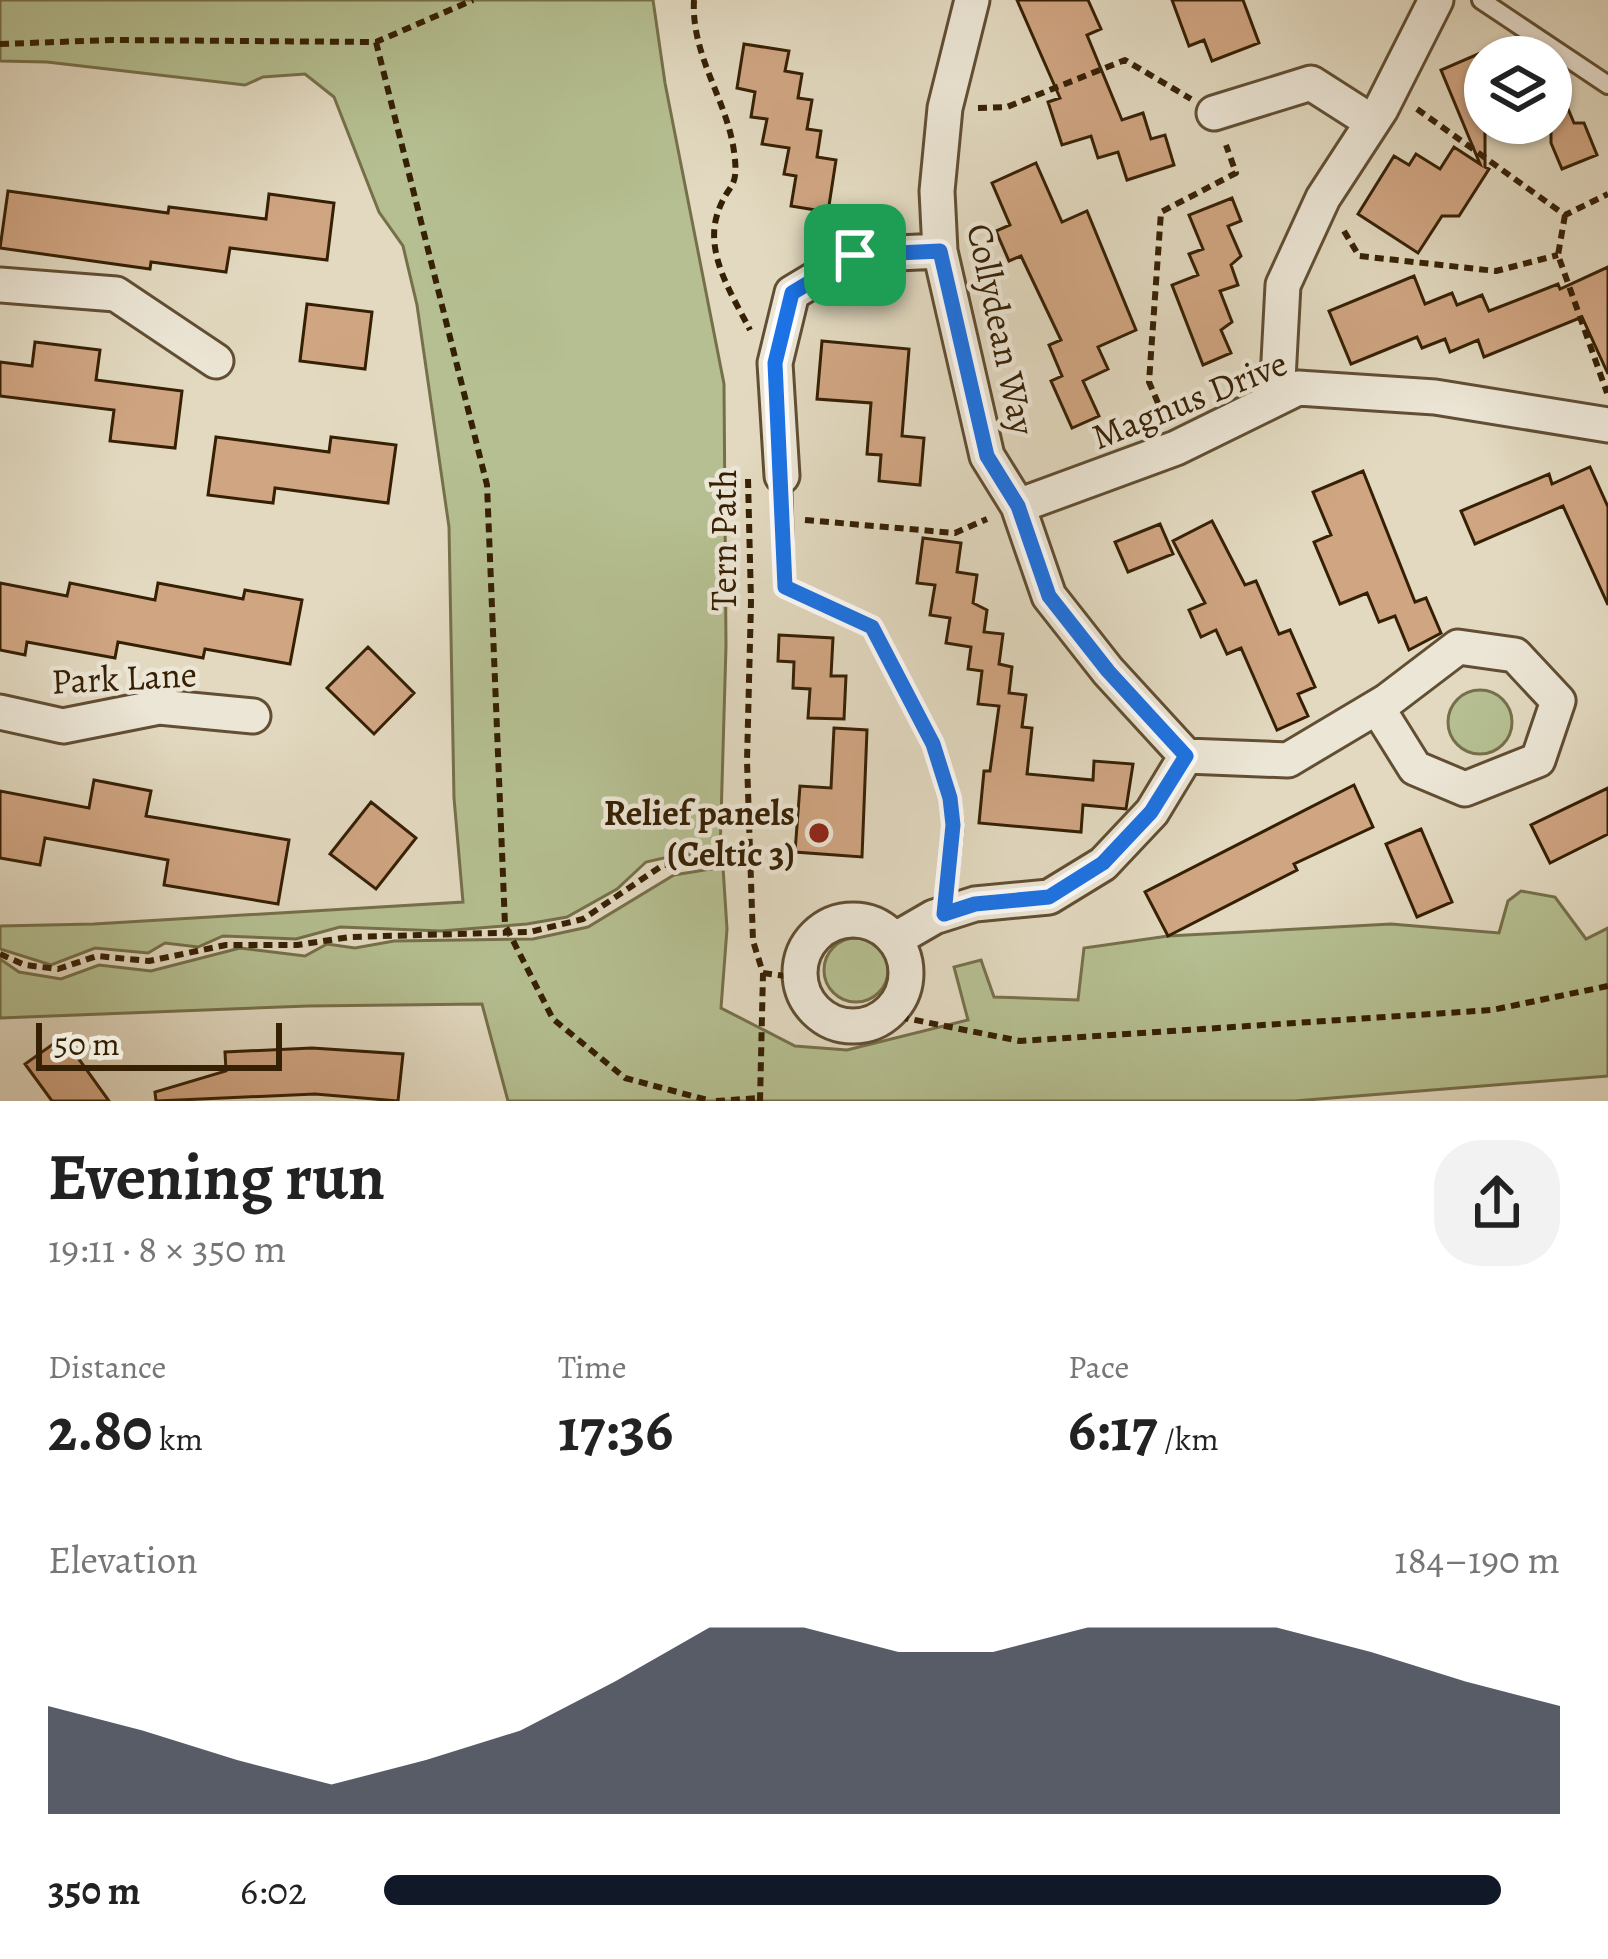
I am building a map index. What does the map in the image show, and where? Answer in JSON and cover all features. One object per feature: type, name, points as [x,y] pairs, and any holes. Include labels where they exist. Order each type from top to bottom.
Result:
[{"type":"street","name":"Collydean Way","points":[[972,0],[945,109],[938,191],[940,251],[987,456],[1018,506],[1049,596],[1108,671],[1186,756]]},
{"type":"street","points":[[1277,398],[1283,285],[1322,198],[1372,122],[1436,0]]},
{"type":"street","points":[[1214,113],[1311,83],[1372,122]]},
{"type":"street","points":[[782,476],[775,363],[792,293],[855,255],[940,251]]},
{"type":"street","points":[[0,285],[116,295],[216,362]]},
{"type":"street","name":"Magnus Drive","points":[[1018,506],[1176,448],[1298,388],[1436,397],[1608,425]]},
{"type":"street","points":[[896,939],[975,904],[1049,897],[1103,863],[1151,812],[1186,756],[1288,760],[1377,707],[1458,647],[1515,656],[1558,701],[1538,760],[1465,789],[1415,768],[1377,707]]},
{"type":"street","name":"Park Lane","points":[[0,712],[62,726],[159,707],[253,716]]},
{"type":"street","points":[[852,919],[879,925],[896,939],[907,965],[898,1004],[874,1023],[842,1027],[812,1008],[801,977],[804,950],[813,937],[852,919]]},
{"type":"lane","points":[[1481,0],[1608,85]]},
{"type":"lane","points":[[782,476],[785,587],[872,627],[933,744],[953,825],[944,914]]},
{"type":"path","points":[[0,44],[113,40],[376,43],[473,0]]},
{"type":"path","points":[[694,0],[706,71],[732,140],[737,181],[716,215],[716,260],[752,334]]},
{"type":"path","points":[[376,43],[487,484],[505,925],[553,1019],[625,1078],[714,1101],[760,1100]]},
{"type":"path","points":[[945,109],[1007,107],[1125,60],[1214,113],[1236,173],[1161,212],[1149,382],[1176,448]]},
{"type":"path","points":[[1390,90],[1565,215]]},
{"type":"path","points":[[1565,215],[1608,194]]},
{"type":"path","points":[[1322,198],[1359,256],[1496,271],[1558,255]]},
{"type":"path","points":[[1565,215],[1558,255],[1608,397]]},
{"type":"path","name":"Tern Path","points":[[749,464],[750,860],[753,941],[763,973],[760,1100]]},
{"type":"path","points":[[748,520],[783,518],[956,533],[1018,506]]},
{"type":"path","points":[[0,954],[25,965],[58,969],[97,956],[149,961],[226,945],[297,946],[350,937],[509,933],[583,919],[663,865],[750,860]]},
{"type":"path","points":[[763,973],[801,977]]},
{"type":"path","points":[[885,1014],[1020,1041],[1492,1010],[1608,986]]},
{"type":"green space","points":[[0,0],[653,0],[724,384],[726,646],[720,854],[677,855],[646,862],[617,889],[567,917],[527,924],[441,931],[340,927],[296,939],[223,936],[198,947],[165,943],[148,953],[95,948],[51,965],[0,949],[0,926],[463,902],[454,798],[449,527],[417,305],[403,246],[379,212],[334,97],[305,74],[263,77],[245,85],[0,61]]},
{"type":"green space","points":[[1480,690],[1503,699],[1512,722],[1503,745],[1480,754],[1457,745],[1448,722],[1457,699]]},
{"type":"green space","points":[[723,867],[727,929],[721,1008],[795,1046],[847,1050],[968,1020],[954,967],[981,960],[994,997],[1078,1000],[1084,948],[1168,936],[1391,924],[1499,933],[1508,901],[1521,891],[1555,897],[1586,939],[1608,928],[1608,1076],[1294,1101],[508,1101],[482,1004],[0,1018],[0,959],[19,972],[61,979],[99,965],[151,971],[240,948],[305,956],[327,944],[355,948],[394,941],[533,939],[588,927],[674,875]]},
{"type":"green space","points":[[856,938],[879,947],[888,970],[879,993],[856,1002],[833,993],[824,970],[833,947]]},
{"type":"building","points":[[1017,0],[1088,0],[1101,29],[1087,35],[1122,120],[1143,113],[1151,139],[1165,135],[1174,165],[1127,180],[1118,152],[1098,158],[1091,136],[1062,145],[1048,102],[1060,98]]},
{"type":"building","points":[[1172,0],[1243,0],[1259,43],[1212,61],[1204,40],[1189,46]]},
{"type":"building","points":[[744,44],[789,51],[785,71],[802,74],[798,98],[812,100],[807,129],[821,131],[817,157],[836,160],[828,212],[791,206],[796,176],[784,174],[789,148],[762,144],[767,119],[751,117],[755,92],[737,88]]},
{"type":"building","points":[[1464,60],[1464,125],[1441,70]]},
{"type":"building","points":[[1572,118],[1574,123],[1584,123],[1597,155],[1562,169],[1551,144],[1572,144]]},
{"type":"building","points":[[1472,144],[1485,144],[1485,167],[1489,169],[1459,216],[1442,216],[1418,253],[1358,214],[1394,156],[1409,165],[1416,154],[1440,169],[1454,147],[1480,164]]},
{"type":"building","points":[[1036,163],[1062,222],[1087,211],[1136,330],[1098,347],[1108,369],[1083,381],[1099,416],[1072,428],[1051,381],[1062,376],[1049,345],[1061,340],[1021,256],[1009,261],[996,231],[1010,225],[992,183]]},
{"type":"building","points":[[8,191],[168,213],[169,207],[266,219],[269,194],[334,203],[327,260],[230,248],[226,272],[151,262],[150,269],[0,248]]},
{"type":"building","points":[[1232,198],[1241,221],[1228,226],[1241,256],[1231,265],[1238,285],[1220,291],[1232,322],[1221,330],[1231,353],[1203,365],[1172,285],[1198,275],[1189,254],[1203,249],[1189,215]]},
{"type":"building","points":[[1608,267],[1608,374],[1582,317],[1484,357],[1478,340],[1450,352],[1445,339],[1422,348],[1417,337],[1351,364],[1329,311],[1414,276],[1425,304],[1452,293],[1457,305],[1482,295],[1489,311],[1558,284],[1560,289]]},
{"type":"building","points":[[307,304],[372,312],[365,369],[300,361]]},
{"type":"building","points":[[822,341],[909,349],[902,436],[924,438],[920,485],[879,481],[881,455],[867,454],[871,403],[817,399]]},
{"type":"building","points":[[35,342],[100,350],[96,380],[182,391],[175,448],[110,441],[114,410],[0,396],[0,362],[32,366]]},
{"type":"building","points":[[216,437],[329,452],[331,437],[396,445],[388,503],[275,488],[273,503],[208,495]]},
{"type":"building","points":[[1590,467],[1608,507],[1608,605],[1563,506],[1475,544],[1461,511],[1549,474],[1552,484]]},
{"type":"building","points":[[1363,471],[1415,602],[1426,598],[1441,633],[1409,650],[1395,616],[1379,622],[1367,593],[1340,604],[1314,542],[1331,535],[1313,492]]},
{"type":"building","points":[[1212,521],[1245,585],[1256,581],[1279,634],[1290,630],[1315,687],[1298,694],[1308,716],[1277,730],[1241,648],[1227,654],[1216,630],[1201,637],[1189,610],[1205,603],[1173,541]]},
{"type":"building","points":[[1160,524],[1173,554],[1128,572],[1115,542]]},
{"type":"building","points":[[923,538],[961,543],[957,572],[977,575],[973,603],[987,610],[984,632],[1003,634],[999,664],[1012,667],[1009,693],[1026,695],[1022,727],[1032,728],[1027,774],[1093,780],[1094,761],[1133,764],[1126,809],[1083,805],[1081,832],[979,823],[984,771],[990,771],[999,706],[978,704],[982,671],[968,669],[971,647],[946,643],[950,618],[930,615],[935,585],[917,583]]},
{"type":"building","points":[[0,583],[67,596],[70,583],[155,600],[158,583],[243,599],[245,590],[302,600],[290,664],[205,649],[203,658],[118,642],[115,658],[27,642],[25,655],[0,650]]},
{"type":"building","points":[[779,635],[833,638],[831,676],[846,676],[844,719],[808,718],[810,689],[793,688],[794,662],[778,661]]},
{"type":"building","points":[[368,647],[414,693],[374,734],[327,688]]},
{"type":"building","points":[[834,728],[867,730],[862,857],[795,852],[800,786],[831,788]]},
{"type":"building","points":[[94,780],[151,791],[146,816],[289,840],[278,904],[164,885],[168,860],[45,838],[40,865],[0,858],[0,791],[89,808]]},
{"type":"building","points":[[1354,785],[1373,827],[1294,864],[1297,870],[1168,936],[1145,892]]},
{"type":"building","points":[[1608,788],[1608,834],[1550,863],[1531,825]]},
{"type":"building","points":[[371,802],[416,838],[376,889],[330,854]]},
{"type":"building","points":[[1421,829],[1452,902],[1417,917],[1386,844]]},
{"type":"building","points":[[63,1037],[109,1101],[52,1101],[25,1064]]},
{"type":"building","points":[[312,1048],[403,1054],[398,1101],[315,1094],[156,1101],[155,1092],[226,1071],[225,1052]]},
{"type":"place","name":"Relief panels (Celtic 3)","points":[[819,833]]},
{"type":"route","points":[[940,251],[987,456],[1018,506],[1049,596],[1108,671],[1186,756],[1151,812],[1103,863],[1049,897],[975,904],[944,914],[953,825],[933,744],[872,627],[785,587],[775,363],[792,293],[855,255],[940,251]]}]
